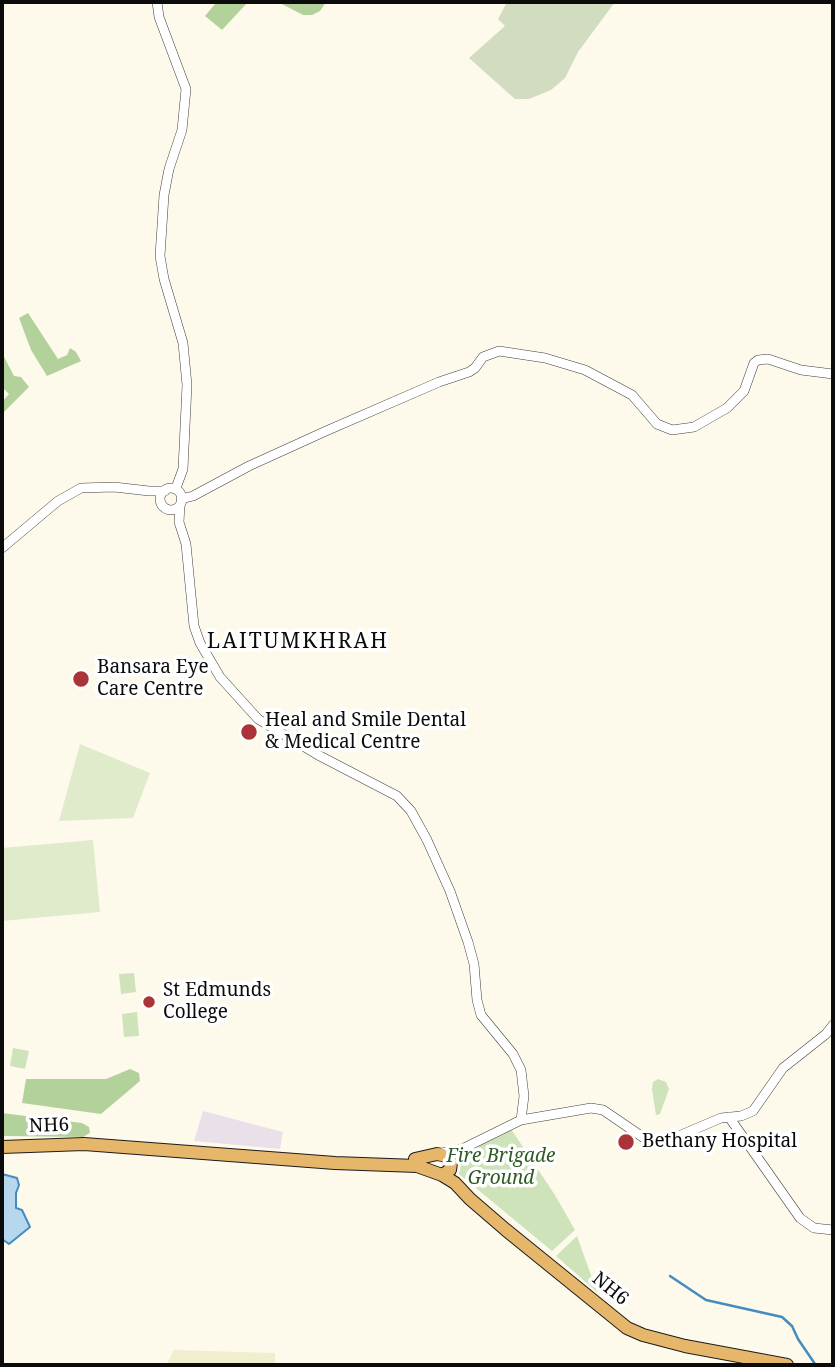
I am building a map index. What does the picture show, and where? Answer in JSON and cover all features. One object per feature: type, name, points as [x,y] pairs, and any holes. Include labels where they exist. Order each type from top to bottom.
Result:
[{"type":"highway","name":"NH6","points":[[2,1147],[84,1144],[286,1160],[390,1164],[417,1161],[437,1154],[447,1156],[448,1169],[455,1183],[470,1199],[627,1328],[685,1346],[787,1365]]},
{"type":"highway","name":"NH6","points":[[417,1161],[448,1169]]},
{"type":"street","points":[[157,2],[159,17],[186,89],[182,130],[166,182],[160,256],[163,279],[183,343],[187,385],[183,469],[176,488]]},
{"type":"street","points":[[165,491],[160,499],[163,507],[172,511],[181,502],[249,466],[439,382],[469,372],[483,357],[499,351],[545,358],[585,370],[632,395],[657,424],[672,430],[694,427],[727,408],[744,391],[754,363],[763,358],[801,370],[833,374]]},
{"type":"street","points":[[2,548],[58,501],[80,488],[114,487],[165,491],[176,488],[181,491],[179,522],[186,544],[194,626],[200,643],[220,677],[258,719],[318,755],[397,796],[411,811],[450,891],[468,942],[481,1015],[513,1054],[521,1070],[524,1096],[521,1120]]},
{"type":"street","points":[[139,490],[179,522]]},
{"type":"street","points":[[437,1154],[462,1149],[521,1120],[597,1108],[637,1131],[647,1140],[654,1142],[674,1138],[752,1111],[783,1068],[826,1034],[833,1025]]},
{"type":"street","points":[[729,1117],[800,1218],[814,1228],[833,1230]]},
{"type":"street","points":[[448,1169],[462,1149]]},
{"type":"shaded area","points":[[203,1111],[283,1132],[280,1149],[194,1141]]},
{"type":"shaded area","points":[[174,1350],[275,1353],[275,1365],[166,1365]]},
{"type":"green space","points":[[213,2],[248,2],[222,30],[205,16],[215,4]]},
{"type":"green space","points":[[278,2],[326,2],[320,11],[303,15]]},
{"type":"green space","points":[[507,2],[615,2],[578,52],[565,78],[551,90],[529,99],[515,99],[469,58],[505,26],[498,19]]},
{"type":"green space","points":[[28,313],[58,359],[67,355],[70,348],[81,361],[47,376],[31,350],[19,318]]},
{"type":"green space","points":[[2,353],[14,376],[21,377],[29,387],[2,414],[2,402],[9,394],[2,387]]},
{"type":"green space","points":[[80,744],[150,773],[133,818],[59,821]]},
{"type":"green space","points":[[93,840],[100,912],[2,921],[2,848]]},
{"type":"green space","points":[[134,973],[136,992],[121,994],[119,974]]},
{"type":"green space","points":[[137,1012],[139,1036],[124,1037],[122,1014]]},
{"type":"green space","points":[[13,1048],[29,1051],[25,1069],[10,1066]]},
{"type":"green space","points":[[130,1069],[139,1073],[140,1081],[101,1114],[22,1103],[26,1079],[106,1079]]},
{"type":"green space","points":[[658,1079],[666,1082],[669,1089],[660,1114],[656,1115],[652,1089],[653,1082]]},
{"type":"green space","points":[[2,1113],[82,1123],[89,1127],[90,1133],[83,1137],[2,1136]]},
{"type":"green space","name":"Fire Brigade Ground","points":[[511,1129],[575,1230],[552,1251],[459,1174],[464,1152]]},
{"type":"green space","points":[[577,1236],[597,1292],[556,1256]]},
{"type":"water","points":[[2,1174],[17,1178],[19,1185],[16,1208],[22,1210],[30,1227],[9,1244],[2,1239]]},
{"type":"waterway","points":[[670,1276],[706,1300],[782,1317],[792,1326],[815,1364]]},
{"type":"place","name":"Bansara Eye Care Centre","points":[[81,679]]},
{"type":"place","name":"Heal and Smile Dental & Medical Centre","points":[[249,732]]},
{"type":"place","name":"St Edmunds College","points":[[149,1002]]},
{"type":"place","name":"Bethany Hospital","points":[[626,1142]]},
{"type":"district","name":"LAITUMKHRAH","points":[[298,642]]}]
